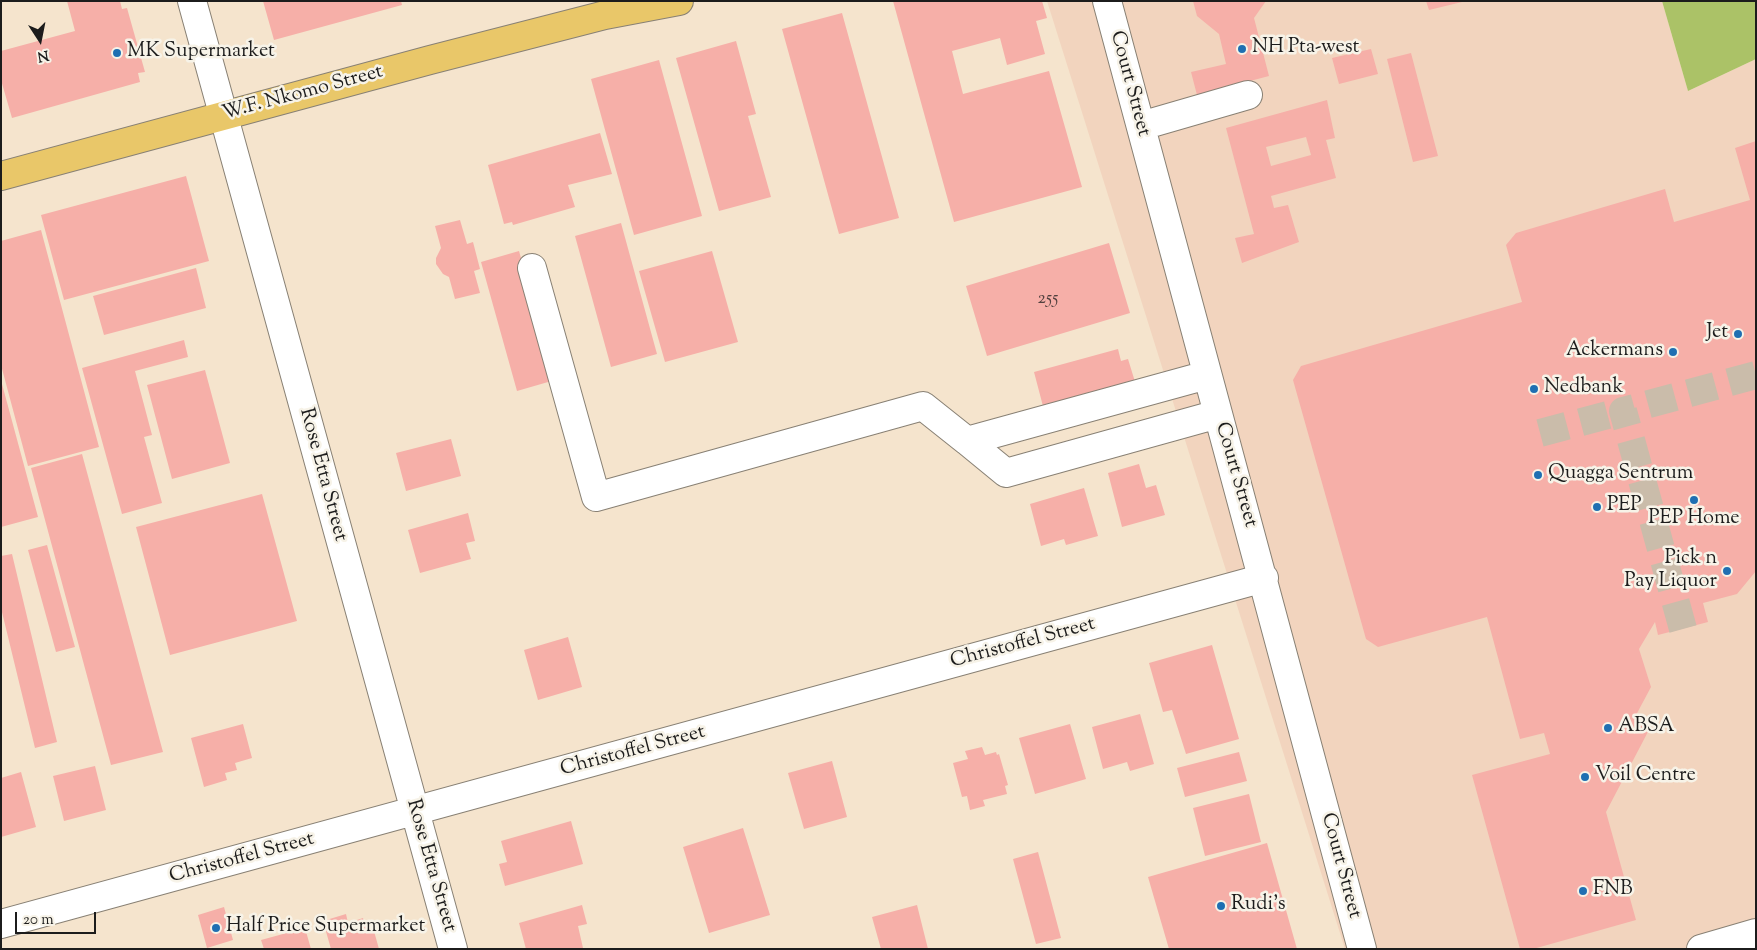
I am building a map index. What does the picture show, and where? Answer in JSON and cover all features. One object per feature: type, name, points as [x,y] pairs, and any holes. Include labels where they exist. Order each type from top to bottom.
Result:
[{"type":"main road","name":"W.F. Nkomo Street","points":[[605,15],[642,1]]},
{"type":"main road","name":"W.F. Nkomo Street","points":[[3,170],[223,115],[605,15],[679,1]]},
{"type":"street","name":"Rose Etta Street","points":[[192,1],[453,949]]},
{"type":"street","name":"Court Street","points":[[1107,1],[1206,375],[1264,578],[1362,949]]},
{"type":"street","points":[[1141,126],[1248,95]]},
{"type":"street","points":[[532,268],[596,497],[923,406],[1006,473],[1218,414]]},
{"type":"street","points":[[967,441],[1206,375]]},
{"type":"street","name":"Christoffel Street","points":[[1,924],[1264,578]]},
{"type":"street","points":[[1701,949],[1756,933]]},
{"type":"shaded area","points":[[1047,1],[1662,1],[1688,91],[1756,59],[1756,949],[1345,949]]},
{"type":"green space","points":[[1662,1],[1756,1],[1756,59],[1688,91]]},
{"type":"building","points":[[67,1],[120,1],[122,9],[127,8],[145,72],[138,73],[140,82],[12,118],[1,80],[1,51],[75,31]]},
{"type":"building","points":[[263,1],[401,1],[402,5],[274,40]]},
{"type":"building","points":[[893,1],[1042,1],[1047,18],[1036,21],[1045,54],[1007,65],[1000,38],[952,51],[963,94],[1049,71],[1082,187],[954,222]]},
{"type":"building","name":"NH Pta-west","points":[[1193,1],[1266,1],[1254,18],[1269,76],[1197,95],[1191,72],[1226,64],[1219,34],[1197,16]]},
{"type":"building","points":[[1426,1],[1462,1],[1462,2],[1429,10]]},
{"type":"building","points":[[842,13],[899,218],[839,234],[782,29]]},
{"type":"building","points":[[736,41],[756,114],[748,116],[771,197],[719,211],[676,58]]},
{"type":"building","points":[[1371,49],[1378,74],[1339,84],[1332,58]]},
{"type":"building","points":[[1411,53],[1438,156],[1413,162],[1387,59]]},
{"type":"building","points":[[659,60],[702,216],[634,235],[591,79]]},
{"type":"building","points":[[1327,100],[1335,138],[1326,140],[1336,178],[1271,196],[1274,208],[1288,205],[1299,242],[1242,263],[1235,238],[1254,234],[1226,128]],"holes":[[[1306,137],[1311,155],[1271,166],[1266,147]]]},
{"type":"building","points":[[600,133],[612,174],[568,185],[575,207],[513,225],[512,222],[504,224],[488,165]]},
{"type":"building","name":"Quagga Sentrum","points":[[1756,141],[1756,571],[1737,594],[1703,603],[1708,622],[1658,635],[1655,622],[1639,649],[1651,687],[1635,717],[1651,726],[1606,812],[1636,920],[1533,949],[1520,949],[1472,775],[1550,754],[1544,733],[1520,739],[1487,617],[1378,647],[1366,639],[1293,380],[1301,366],[1522,302],[1506,245],[1516,233],[1665,189],[1674,222],[1750,200],[1735,148]]},
{"type":"building","points":[[186,176],[209,261],[64,300],[41,215]]},
{"type":"building","points":[[460,220],[467,244],[473,242],[480,269],[474,271],[480,293],[455,299],[449,277],[443,274],[436,264],[436,258],[441,248],[435,226]]},
{"type":"building","points":[[621,223],[657,354],[611,367],[575,236]]},
{"type":"building","points":[[41,230],[99,447],[28,466],[1,365],[1,241]]},
{"type":"building","points":[[1109,243],[1130,313],[987,356],[966,286]]},
{"type":"building","points":[[519,251],[555,380],[517,391],[481,262]]},
{"type":"building","points":[[712,251],[738,342],[665,362],[639,271]]},
{"type":"building","points":[[196,268],[206,308],[104,335],[93,296]]},
{"type":"building","points":[[184,340],[188,357],[135,371],[152,435],[144,437],[162,503],[122,514],[82,368]]},
{"type":"building","points":[[1118,349],[1121,361],[1128,359],[1136,385],[1044,410],[1034,372]]},
{"type":"building","points":[[205,370],[230,463],[172,479],[147,385]]},
{"type":"building","points":[[1,385],[38,517],[1,527]]},
{"type":"building","points":[[451,439],[461,476],[406,491],[396,453]]},
{"type":"building","points":[[82,454],[163,752],[111,765],[31,468]]},
{"type":"building","points":[[1139,464],[1146,488],[1156,485],[1165,515],[1122,527],[1108,473]]},
{"type":"building","points":[[1084,488],[1098,536],[1066,545],[1064,539],[1041,546],[1030,504]]},
{"type":"building","points":[[262,494],[297,621],[170,655],[136,527]]},
{"type":"building","points":[[468,513],[475,541],[466,543],[471,559],[420,573],[408,530]]},
{"type":"building","points":[[47,545],[75,647],[56,652],[28,550]]},
{"type":"building","points":[[12,554],[57,742],[35,748],[1,608],[1,556]]},
{"type":"building","points":[[568,637],[582,687],[538,700],[524,650]]},
{"type":"building","points":[[1212,645],[1239,739],[1186,754],[1172,710],[1163,712],[1149,663]]},
{"type":"building","points":[[1140,714],[1154,764],[1130,771],[1127,762],[1103,769],[1092,727]]},
{"type":"building","points":[[243,724],[252,758],[235,763],[237,770],[225,773],[227,780],[204,787],[191,738]]},
{"type":"building","points":[[1070,724],[1086,779],[1035,794],[1019,738]]},
{"type":"building","points":[[982,747],[985,755],[996,752],[997,755],[999,754],[1008,785],[1005,786],[1007,794],[983,800],[985,806],[970,810],[967,796],[962,797],[953,763],[968,759],[965,751]]},
{"type":"building","points":[[1239,752],[1247,781],[1185,797],[1177,768]]},
{"type":"building","points":[[832,761],[847,817],[804,829],[788,773]]},
{"type":"building","points":[[95,766],[106,810],[64,821],[53,776]]},
{"type":"building","points":[[21,772],[36,827],[1,837],[1,778]]},
{"type":"building","points":[[1249,794],[1261,842],[1205,856],[1193,808]]},
{"type":"building","points":[[571,821],[583,864],[505,886],[499,864],[507,862],[501,841]]},
{"type":"building","points":[[743,828],[770,915],[709,933],[683,847]]},
{"type":"building","name":"Rudi's","points":[[1267,843],[1297,949],[1169,949],[1148,877]]},
{"type":"building","points":[[1038,852],[1061,938],[1036,944],[1013,859]]},
{"type":"building","points":[[582,905],[587,924],[578,926],[583,948],[526,949],[519,923]]},
{"type":"building","points":[[917,905],[928,949],[881,949],[872,917]]},
{"type":"building","name":"Half Price Supermarket","points":[[224,907],[233,940],[207,948],[198,915]]},
{"type":"building","points":[[346,914],[348,923],[363,918],[365,926],[372,924],[379,949],[331,949],[323,921]]},
{"type":"building","points":[[305,928],[311,949],[264,949],[261,940]]},
{"type":"tunnel","points":[[1683,629],[1623,411],[1756,375]]},
{"type":"tunnel","points":[[1540,433],[1623,411]]},
{"type":"place","name":"NH Pta-west","points":[[1242,49]]},
{"type":"place","name":"MK Supermarket","points":[[117,53]]},
{"type":"place","name":"Jet","points":[[1738,334]]},
{"type":"place","name":"Ackermans","points":[[1673,352]]},
{"type":"place","name":"Nedbank","points":[[1534,389]]},
{"type":"place","name":"Quagga Sentrum","points":[[1538,475]]},
{"type":"place","name":"PEP Home","points":[[1694,500]]},
{"type":"place","name":"PEP","points":[[1597,507]]},
{"type":"place","name":"Pick n Pay Liquor","points":[[1727,571]]},
{"type":"place","name":"ABSA","points":[[1608,728]]},
{"type":"place","name":"Voil Centre","points":[[1585,777]]},
{"type":"place","name":"FNB","points":[[1583,891]]},
{"type":"place","name":"Rudi's","points":[[1221,906]]},
{"type":"place","name":"Half Price Supermarket","points":[[216,928]]}]
